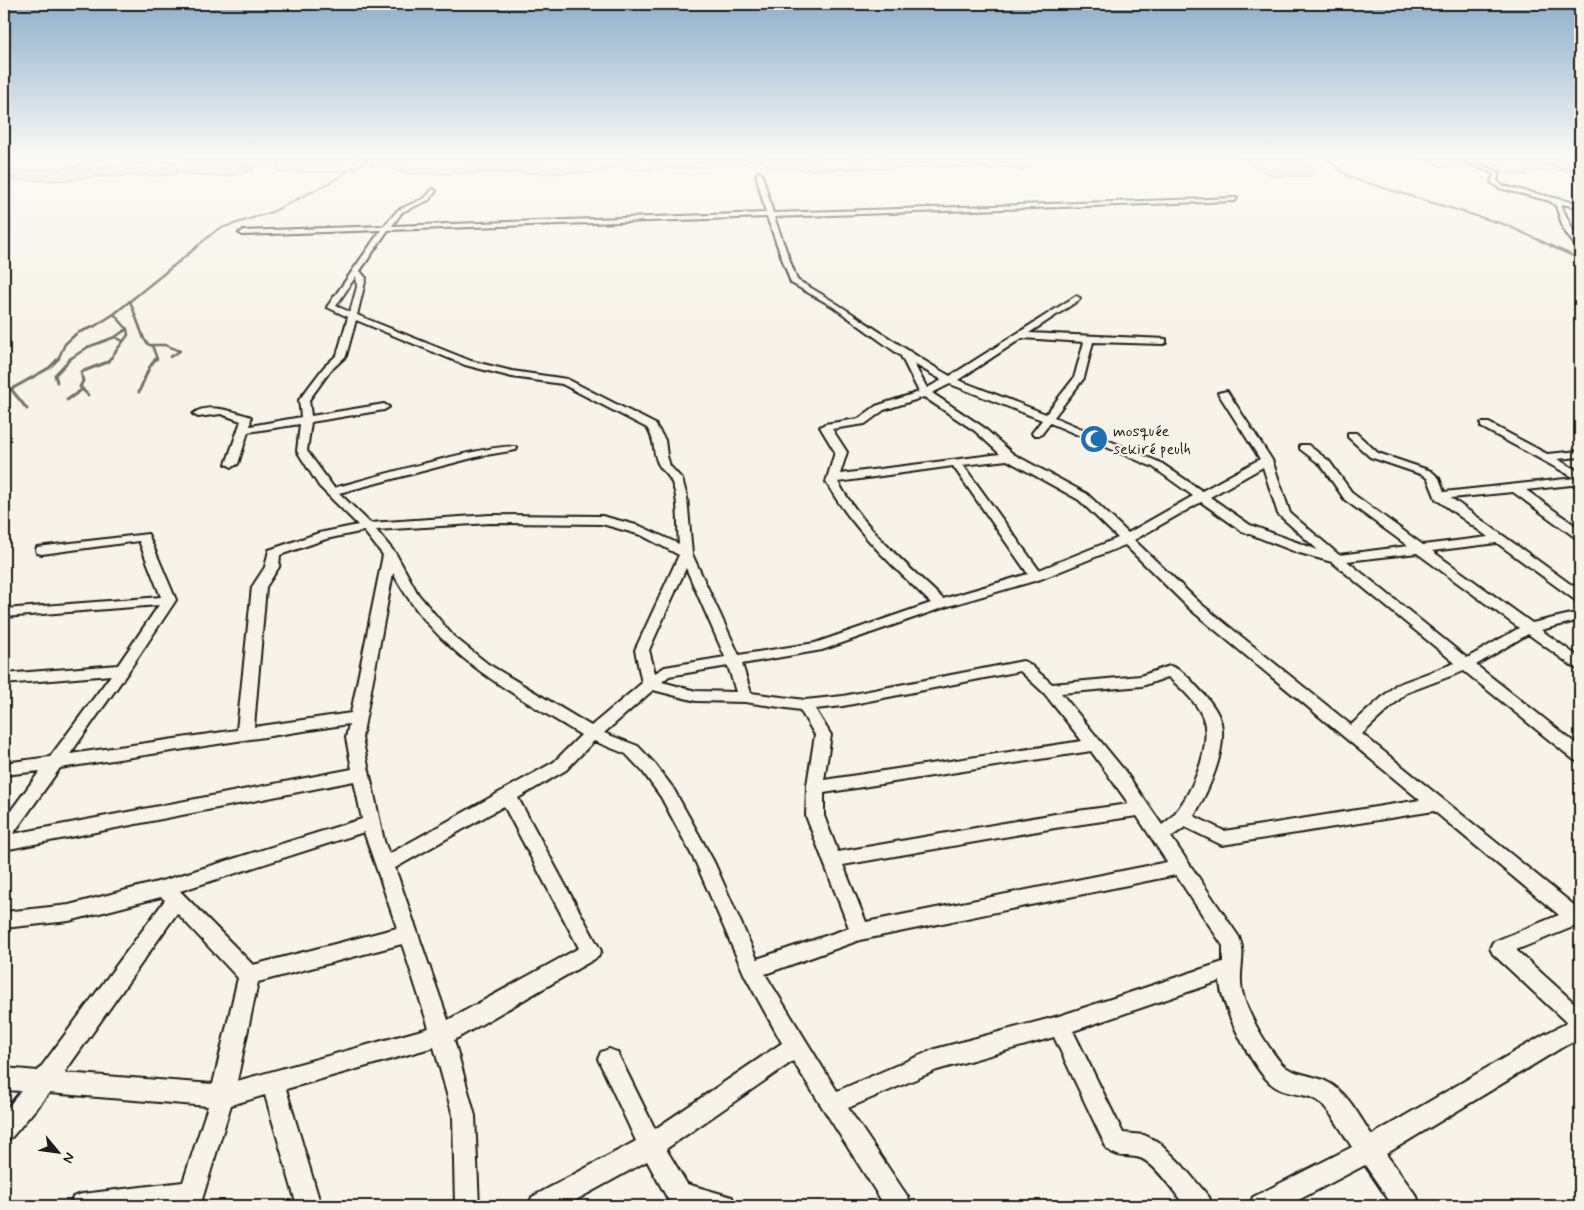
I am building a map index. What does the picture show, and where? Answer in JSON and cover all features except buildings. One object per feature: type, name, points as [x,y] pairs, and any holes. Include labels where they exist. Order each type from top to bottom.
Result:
[{"type":"street","points":[[397,215],[331,307],[468,363],[512,374],[564,381],[652,426],[660,440],[660,456],[665,467],[676,479],[681,497],[686,554],[734,661],[745,697]]},
{"type":"street","points":[[243,233],[756,215]]},
{"type":"street","points":[[770,215],[794,281],[835,304],[904,354],[949,380],[1047,418],[1157,465],[1204,496],[1246,528],[1336,559],[1499,538]]},
{"type":"street","points":[[1562,215],[1568,230],[1580,246]]},
{"type":"street","points":[[356,271],[362,278],[362,287],[341,356],[327,369],[304,400],[306,420],[302,451],[323,484],[368,528],[390,554],[408,589],[448,639],[484,667],[592,734],[632,750],[649,768],[667,793],[709,870],[752,970],[832,1104],[899,1206]]},
{"type":"street","points":[[940,604],[871,538],[853,518],[836,489],[833,478],[841,452],[825,427],[861,422],[880,408],[925,392],[962,374],[1076,298]]},
{"type":"street","points":[[1020,335],[1163,341]]},
{"type":"street","points":[[1037,432],[1079,378],[1090,339]]},
{"type":"street","points":[[904,354],[925,392],[979,430],[1009,456],[1083,497],[1196,607],[1577,919],[1500,948],[1580,1021]]},
{"type":"street","points":[[1223,394],[1266,460],[1284,514],[1336,559],[1580,756]]},
{"type":"street","points":[[243,430],[384,407]]},
{"type":"street","points":[[198,414],[222,411],[247,419],[232,464]]},
{"type":"street","points":[[1485,425],[1580,476]]},
{"type":"street","points":[[1352,435],[1374,455],[1427,472],[1433,478],[1440,496],[1580,596]]},
{"type":"street","points":[[1304,447],[1325,463],[1349,497],[1580,665]]},
{"type":"street","points":[[331,492],[479,453],[512,448]]},
{"type":"street","points":[[1545,457],[1580,454]]},
{"type":"street","points":[[833,478],[1009,456]]},
{"type":"street","points":[[385,865],[560,766],[592,734],[665,672],[817,647],[940,604],[1036,576],[1126,540],[1266,460]]},
{"type":"street","points":[[956,463],[1036,576]]},
{"type":"street","points":[[1440,496],[1580,481]]},
{"type":"street","points":[[1514,488],[1580,535]]},
{"type":"street","points":[[245,733],[259,587],[272,567],[274,553],[323,536],[368,528],[490,519],[602,520],[621,523],[650,533],[686,554]]},
{"type":"street","points":[[42,550],[144,537],[169,600]]},
{"type":"street","points":[[390,554],[354,738],[375,841],[385,865],[442,1035],[464,1116],[467,1206]]},
{"type":"street","points":[[650,684],[642,650],[686,554]]},
{"type":"street","points":[[4,612],[169,600]]},
{"type":"street","points":[[4,833],[123,669],[169,600]]},
{"type":"street","points":[[1352,734],[1401,689],[1467,664],[1529,628],[1580,616]]},
{"type":"street","points":[[650,684],[696,696],[745,697],[805,705],[843,701],[1023,666],[1049,688],[1095,745],[1142,809],[1178,867],[1232,943],[1235,951],[1230,968],[1232,988],[1237,1006],[1253,1038],[1276,1073],[1287,1081],[1312,1086],[1331,1097],[1408,1206]]},
{"type":"street","points":[[4,679],[123,669]]},
{"type":"street","points":[[1049,688],[1142,681],[1170,671],[1183,681],[1210,717],[1213,723],[1213,746],[1201,782],[1183,818],[1159,836]]},
{"type":"street","points":[[805,705],[823,735],[815,788],[815,816],[860,932]]},
{"type":"street","points":[[4,769],[54,764],[358,717]]},
{"type":"street","points":[[815,788],[1095,745]]},
{"type":"street","points":[[4,843],[361,773]]},
{"type":"street","points":[[4,1079],[222,1096],[442,1035],[591,951],[508,796]]},
{"type":"street","points":[[1183,818],[1222,838],[1437,804]]},
{"type":"street","points":[[832,860],[1055,821],[1142,809]]},
{"type":"street","points":[[4,920],[69,913],[171,894],[371,823]]},
{"type":"street","points":[[752,970],[860,932],[1178,867]]},
{"type":"street","points":[[171,894],[249,975]]},
{"type":"street","points":[[4,1129],[42,1083],[171,894]]},
{"type":"street","points":[[249,975],[407,934]]},
{"type":"street","points":[[832,1104],[934,1060],[1059,1026],[1230,968]]},
{"type":"street","points":[[82,1206],[190,1200],[222,1096],[249,975]]},
{"type":"street","points":[[1059,1026],[1115,1141],[1123,1146],[1141,1146],[1152,1152],[1171,1170],[1200,1206]]},
{"type":"street","points":[[1262,1206],[1370,1150],[1552,1041],[1580,1028]]},
{"type":"street","points":[[541,1206],[651,1146],[796,1046]]},
{"type":"street","points":[[609,1059],[651,1146],[679,1194],[723,1206]]},
{"type":"street","points":[[273,1082],[309,1206]]},
{"type":"waterway","points":[[196,247],[218,229],[261,215]]},
{"type":"waterway","points":[[1475,215],[1506,225],[1554,247]]},
{"type":"waterway","points":[[130,301],[198,246]]},
{"type":"waterway","points":[[1551,246],[1580,259]]},
{"type":"waterway","points":[[114,314],[130,301]]},
{"type":"waterway","points":[[130,301],[144,339],[149,345],[152,345]]},
{"type":"waterway","points":[[58,359],[65,344],[77,333],[95,326],[114,314]]},
{"type":"waterway","points":[[114,314],[127,329]]},
{"type":"waterway","points":[[110,359],[128,335],[127,329]]},
{"type":"waterway","points":[[115,337],[127,329]]},
{"type":"waterway","points":[[70,359],[88,347],[115,337]]},
{"type":"waterway","points":[[115,337],[123,341]]},
{"type":"waterway","points":[[152,345],[165,345],[180,351],[170,357]]},
{"type":"waterway","points":[[152,345],[157,359]]},
{"type":"waterway","points":[[82,389],[80,387],[83,381],[81,372],[108,362],[111,358]]},
{"type":"waterway","points":[[139,392],[149,368],[156,358]]},
{"type":"waterway","points":[[11,389],[49,368],[58,359]]},
{"type":"waterway","points":[[57,382],[55,375],[70,359]]},
{"type":"waterway","points":[[4,396],[11,389]]},
{"type":"waterway","points":[[11,389],[27,409]]},
{"type":"waterway","points":[[67,400],[82,389]]},
{"type":"waterway","points":[[82,389],[88,395]]},
{"type":"place","name":"mosquée sekiré peulh","points":[[1094,439]]}]
